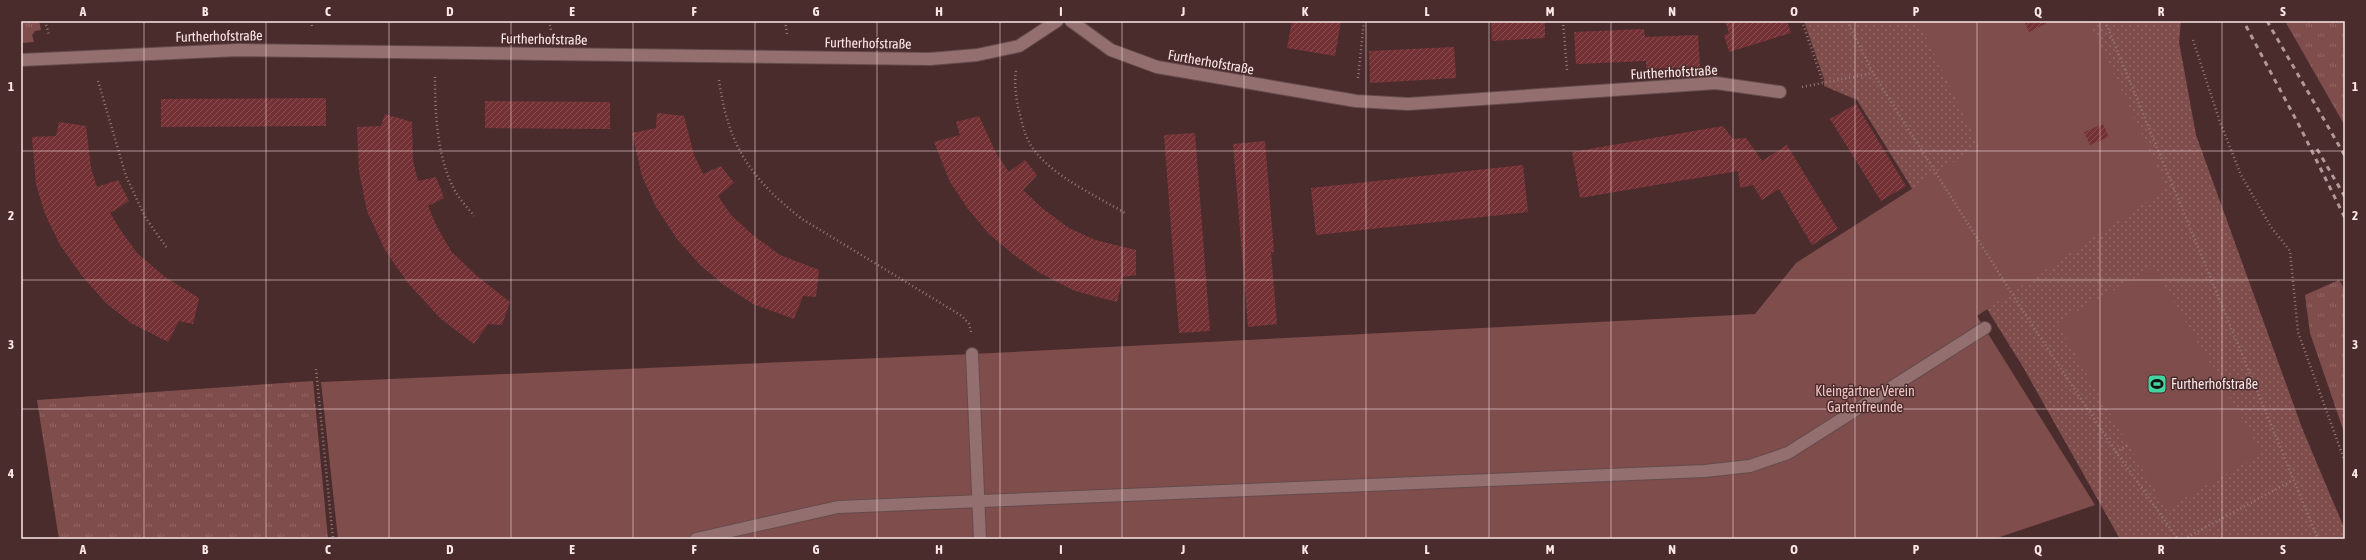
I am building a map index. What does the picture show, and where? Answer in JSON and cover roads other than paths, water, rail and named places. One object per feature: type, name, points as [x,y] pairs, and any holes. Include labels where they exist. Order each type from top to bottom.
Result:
[{"type":"street","name":"Furtherhofstraße","points":[[21,60],[91,55],[238,50],[930,60],[977,55],[1019,46],[1057,21]]},
{"type":"street","name":"Furtherhofstraße","points":[[1071,21],[1111,50],[1158,67],[1356,101],[1408,104],[1716,83],[1780,92]]},
{"type":"street","points":[[696,539],[838,508],[1697,471],[1750,466],[1788,453],[1985,328]]},
{"type":"street","points":[[972,354],[980,503],[980,539]]},
{"type":"railway","points":[[2267,21],[2345,156]]},
{"type":"railway","points":[[2246,26],[2301,129],[2345,218]]},
{"type":"railway","points":[[2317,149],[2345,197]]},
{"type":"place","name":"Furtherhofstraße","points":[[2157,384]]},
{"type":"park label","name":"Kleingärtner Verein Gartenfreunde","points":[[1865,400]]}]
